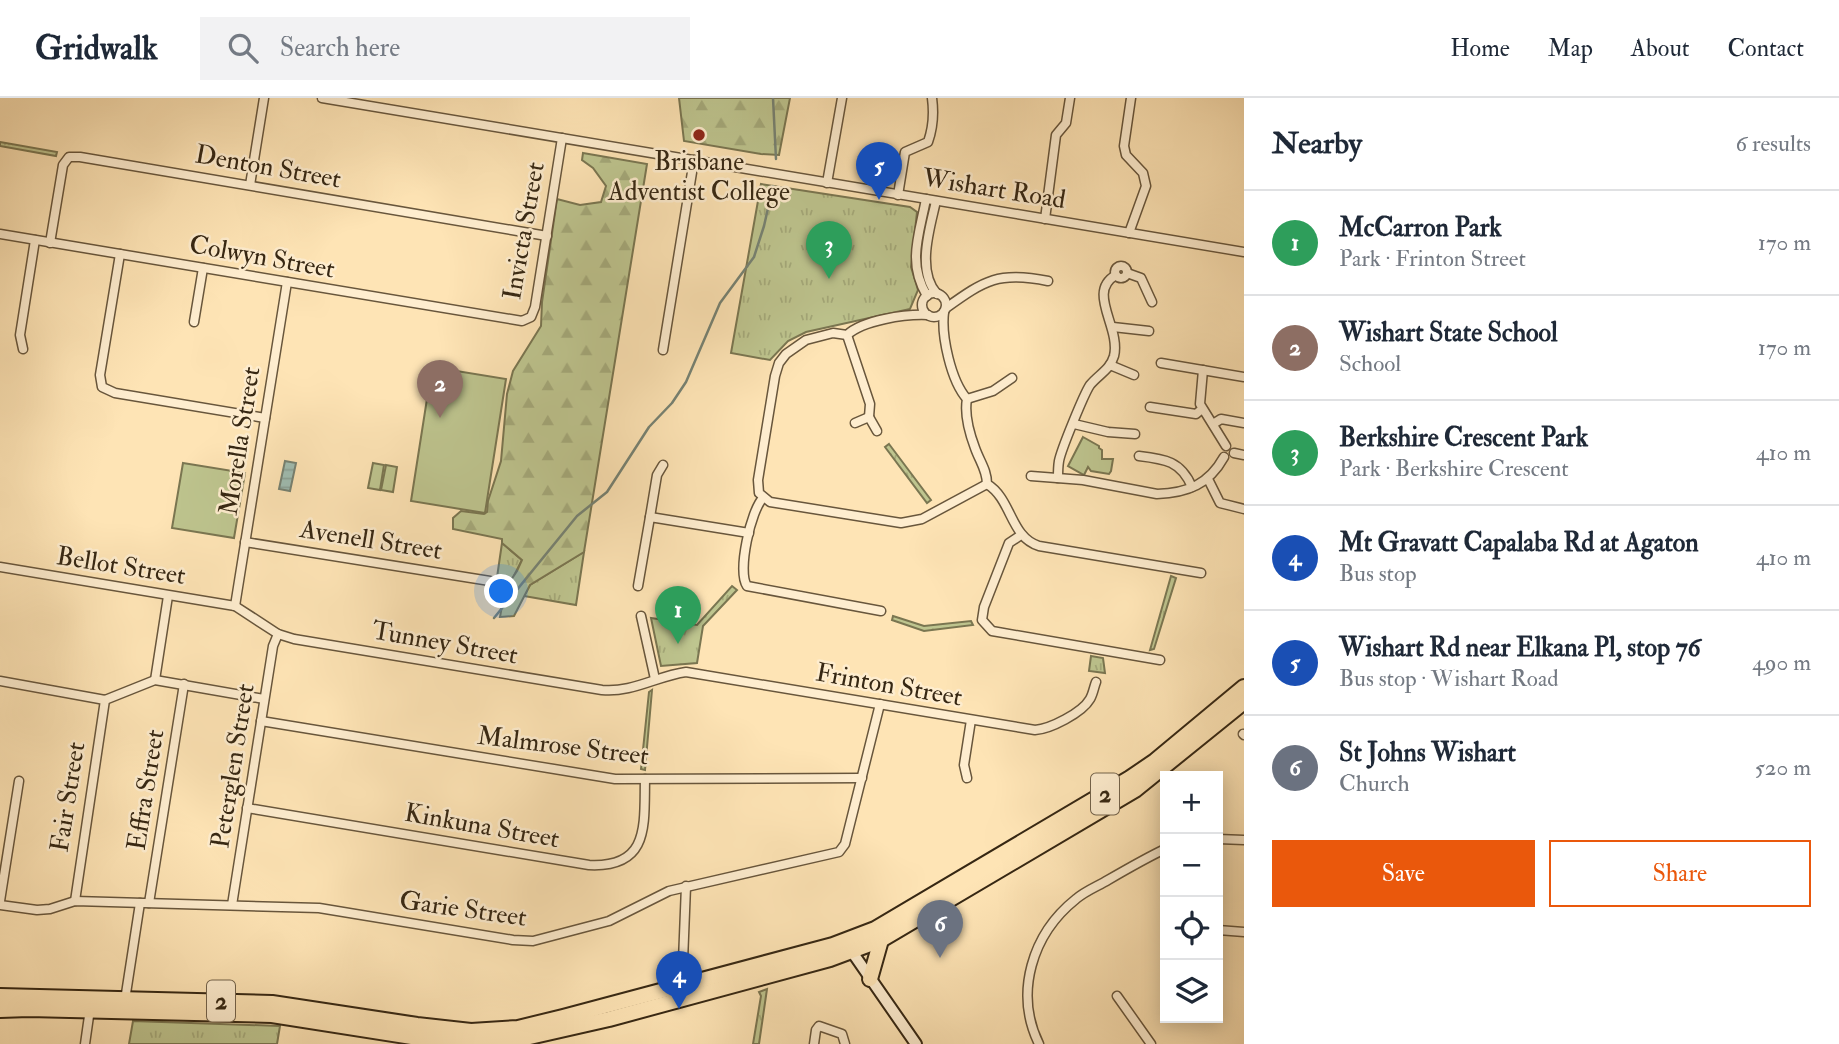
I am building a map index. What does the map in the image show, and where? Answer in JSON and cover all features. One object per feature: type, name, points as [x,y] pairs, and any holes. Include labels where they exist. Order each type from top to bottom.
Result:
[{"type":"highway","name":"2","points":[[849,947],[1136,774],[1244,687]]},
{"type":"highway","name":"2","points":[[0,1010],[90,1004],[291,1004],[386,1031],[503,1030],[682,992],[881,940],[1135,790],[1244,702]]},
{"type":"highway","points":[[870,978],[881,940]]},
{"type":"highway","name":"2","points":[[0,996],[90,1004]]},
{"type":"street","points":[[250,185],[264,98]]},
{"type":"street","name":"Wishart Road","points":[[322,98],[1244,252]]},
{"type":"street","points":[[827,183],[842,98]]},
{"type":"street","points":[[898,195],[905,152],[928,142],[931,134],[932,98]]},
{"type":"street","points":[[1045,219],[1056,135],[1066,122],[1070,98]]},
{"type":"street","points":[[1129,233],[1146,186],[1143,173],[1126,155],[1124,146],[1131,98]]},
{"type":"street","name":"Invicta Street","points":[[517,321],[531,317],[535,307],[562,138]]},
{"type":"street","name":"Denton Street","points":[[50,243],[63,164],[69,157],[547,236]]},
{"type":"street","points":[[663,350],[694,160]]},
{"type":"street","points":[[926,199],[915,265],[925,300],[923,311],[942,329]]},
{"type":"street","points":[[936,201],[926,249],[928,279],[940,296],[945,310],[942,329],[959,390],[967,399]]},
{"type":"street","name":"Colwyn Street","points":[[0,234],[517,321]]},
{"type":"street","points":[[23,349],[20,335],[35,240]]},
{"type":"street","points":[[120,254],[100,375],[100,383],[105,390],[265,418]]},
{"type":"street","points":[[1058,478],[1060,456],[1090,386],[1110,365],[1115,349],[1113,327],[1102,298],[1108,281],[1116,275],[1115,270],[1119,265],[1126,267],[1127,273],[1137,275],[1143,280],[1152,302]]},
{"type":"street","points":[[194,322],[203,268]]},
{"type":"street","points":[[846,335],[855,327],[911,314],[930,316],[945,310],[997,278],[1022,277],[1048,281]]},
{"type":"street","name":"Morella Street","points":[[235,606],[287,282]]},
{"type":"street","points":[[911,314],[925,300],[940,296],[959,299]]},
{"type":"street","points":[[1113,327],[1149,331]]},
{"type":"street","points":[[846,335],[833,333],[806,340],[786,354],[779,363],[758,480],[759,493],[763,498],[770,502],[901,523],[922,519],[987,484]]},
{"type":"street","points":[[846,335],[870,404],[869,417],[877,430]]},
{"type":"street","points":[[1161,363],[1244,377]]},
{"type":"street","points":[[1110,365],[1134,374]]},
{"type":"street","points":[[1203,370],[1199,401],[1226,446]]},
{"type":"street","points":[[967,399],[993,391],[1012,378]]},
{"type":"street","points":[[967,399],[965,412],[975,449],[987,473],[987,484]]},
{"type":"street","points":[[1150,407],[1196,414],[1202,409]]},
{"type":"street","points":[[855,423],[869,417]]},
{"type":"street","points":[[1213,424],[1221,419],[1244,423]]},
{"type":"street","points":[[1074,424],[1108,432],[1135,434]]},
{"type":"street","points":[[1234,453],[1244,455]]},
{"type":"street","points":[[1139,456],[1164,459],[1176,465],[1187,475],[1192,487]]},
{"type":"street","points":[[1031,476],[1083,480],[1170,494],[1208,479],[1224,457]]},
{"type":"street","points":[[638,586],[657,475],[663,465]]},
{"type":"street","points":[[1208,479],[1220,503],[1244,509]]},
{"type":"street","points":[[987,484],[999,491],[1021,535],[1029,543],[1202,573]]},
{"type":"street","points":[[763,498],[752,514],[743,573],[747,586],[881,611]]},
{"type":"street","points":[[650,517],[749,533]]},
{"type":"street","points":[[1021,535],[1009,544],[984,607],[982,620],[987,627],[992,631],[1160,660]]},
{"type":"street","name":"Avenell Street","points":[[245,541],[490,580]]},
{"type":"street","name":"Bellot Street","points":[[0,567],[235,606]]},
{"type":"street","points":[[155,680],[167,596]]},
{"type":"street","name":"Tunney Street","points":[[235,606],[278,634],[294,639],[602,690],[626,690],[655,679]]},
{"type":"street","points":[[641,616],[655,679]]},
{"type":"street","name":"Peterglen Street","points":[[232,905],[264,699],[273,646],[278,634]]},
{"type":"street","name":"Frinton Street","points":[[655,679],[668,674],[695,673],[1043,730],[1083,707],[1090,700],[1097,682]]},
{"type":"street","points":[[0,681],[105,700],[155,680],[264,699]]},
{"type":"street","name":"Effra Street","points":[[125,1004],[184,684]]},
{"type":"street","name":"Fair Street","points":[[75,901],[105,700]]},
{"type":"street","name":"Garie Street","points":[[0,903],[37,910],[75,901],[319,908],[533,941],[609,921],[658,895],[686,886],[839,852],[845,844],[880,705]]},
{"type":"street","points":[[967,778],[964,765],[971,720]]},
{"type":"street","name":"Malmrose Street","points":[[261,721],[599,777],[862,778]]},
{"type":"street","name":"Kinkuna Street","points":[[247,808],[604,866],[625,859],[640,844],[645,779]]},
{"type":"street","points":[[0,903],[19,781]]},
{"type":"street","points":[[1223,839],[1244,840]]},
{"type":"street","points":[[1039,1044],[1030,1020],[1027,996],[1029,972],[1035,951],[1046,932],[1077,898],[1160,852]]},
{"type":"street","points":[[682,992],[686,886]]},
{"type":"street","points":[[1223,930],[1244,932]]},
{"type":"street","points":[[849,947],[916,1044]]},
{"type":"street","points":[[1117,996],[1151,1044]]},
{"type":"street","points":[[85,1044],[90,1004]]},
{"type":"street","points":[[814,1044],[816,1030],[823,1026],[842,1034],[845,1044]]},
{"type":"green space","points":[[679,98],[790,98],[779,155],[684,141]]},
{"type":"green space","points":[[0,142],[57,152],[56,156],[0,146]]},
{"type":"green space","points":[[583,153],[647,164],[584,552],[530,585],[514,616],[500,617],[505,589],[522,560],[502,543],[502,539],[453,529],[453,518],[461,511],[484,514],[487,512],[501,461],[507,394],[513,371],[541,326],[557,199],[580,205],[601,202],[606,186],[593,168],[582,160]]},
{"type":"green space","points":[[761,184],[910,207],[917,212],[911,267],[918,290],[910,309],[806,332],[788,341],[770,360],[731,353]]},
{"type":"green space","points":[[432,367],[506,379],[485,513],[411,501]]},
{"type":"green space","points":[[1083,437],[1099,446],[1102,459],[1113,459],[1109,474],[1091,471],[1088,467],[1084,475],[1068,466]]},
{"type":"green space","points":[[889,444],[931,500],[927,503],[885,447]]},
{"type":"green space","points":[[183,463],[245,473],[234,538],[172,528]]},
{"type":"green space","points":[[373,463],[384,465],[380,490],[368,488]]},
{"type":"green space","points":[[386,465],[397,467],[393,492],[381,490]]},
{"type":"green space","points":[[502,543],[522,560],[505,593],[495,591]]},
{"type":"green space","points":[[584,552],[576,605],[524,596],[530,585]]},
{"type":"green space","points":[[1171,576],[1176,578],[1154,649],[1150,650]]},
{"type":"green space","points":[[732,586],[737,590],[703,626],[697,663],[661,666],[651,618],[697,625]]},
{"type":"green space","points":[[893,616],[924,626],[971,621],[973,625],[924,631],[892,620]]},
{"type":"green space","points":[[1091,656],[1103,658],[1105,673],[1089,671]]},
{"type":"green space","points":[[652,690],[645,770],[641,769],[649,692]]},
{"type":"green space","points":[[767,989],[759,1044],[753,1044],[761,996],[759,992]]},
{"type":"green space","points":[[133,1021],[280,1026],[277,1044],[129,1044]]},
{"type":"water","points":[[285,461],[296,463],[290,491],[279,489]]},
{"type":"waterway","points":[[773,98],[776,159]]},
{"type":"waterway","points":[[494,618],[577,516],[607,492],[649,427],[672,403],[686,382],[720,303],[754,257],[773,186]]},
{"type":"place","name":"Brisbane Adventist College","points":[[699,135]]},
{"type":"place","name":"Wishart Rd near Elkana Pl, stop 76","points":[[879,200]]},
{"type":"place","name":"Berkshire Crescent Park","points":[[829,279]]},
{"type":"place","name":"Wishart State School","points":[[440,418]]},
{"type":"place","name":"McCarron Park","points":[[678,644]]},
{"type":"place","name":"St Johns Wishart","points":[[940,958]]},
{"type":"place","name":"Mt Gravatt Capalaba Rd at Agaton","points":[[679,1009]]}]
